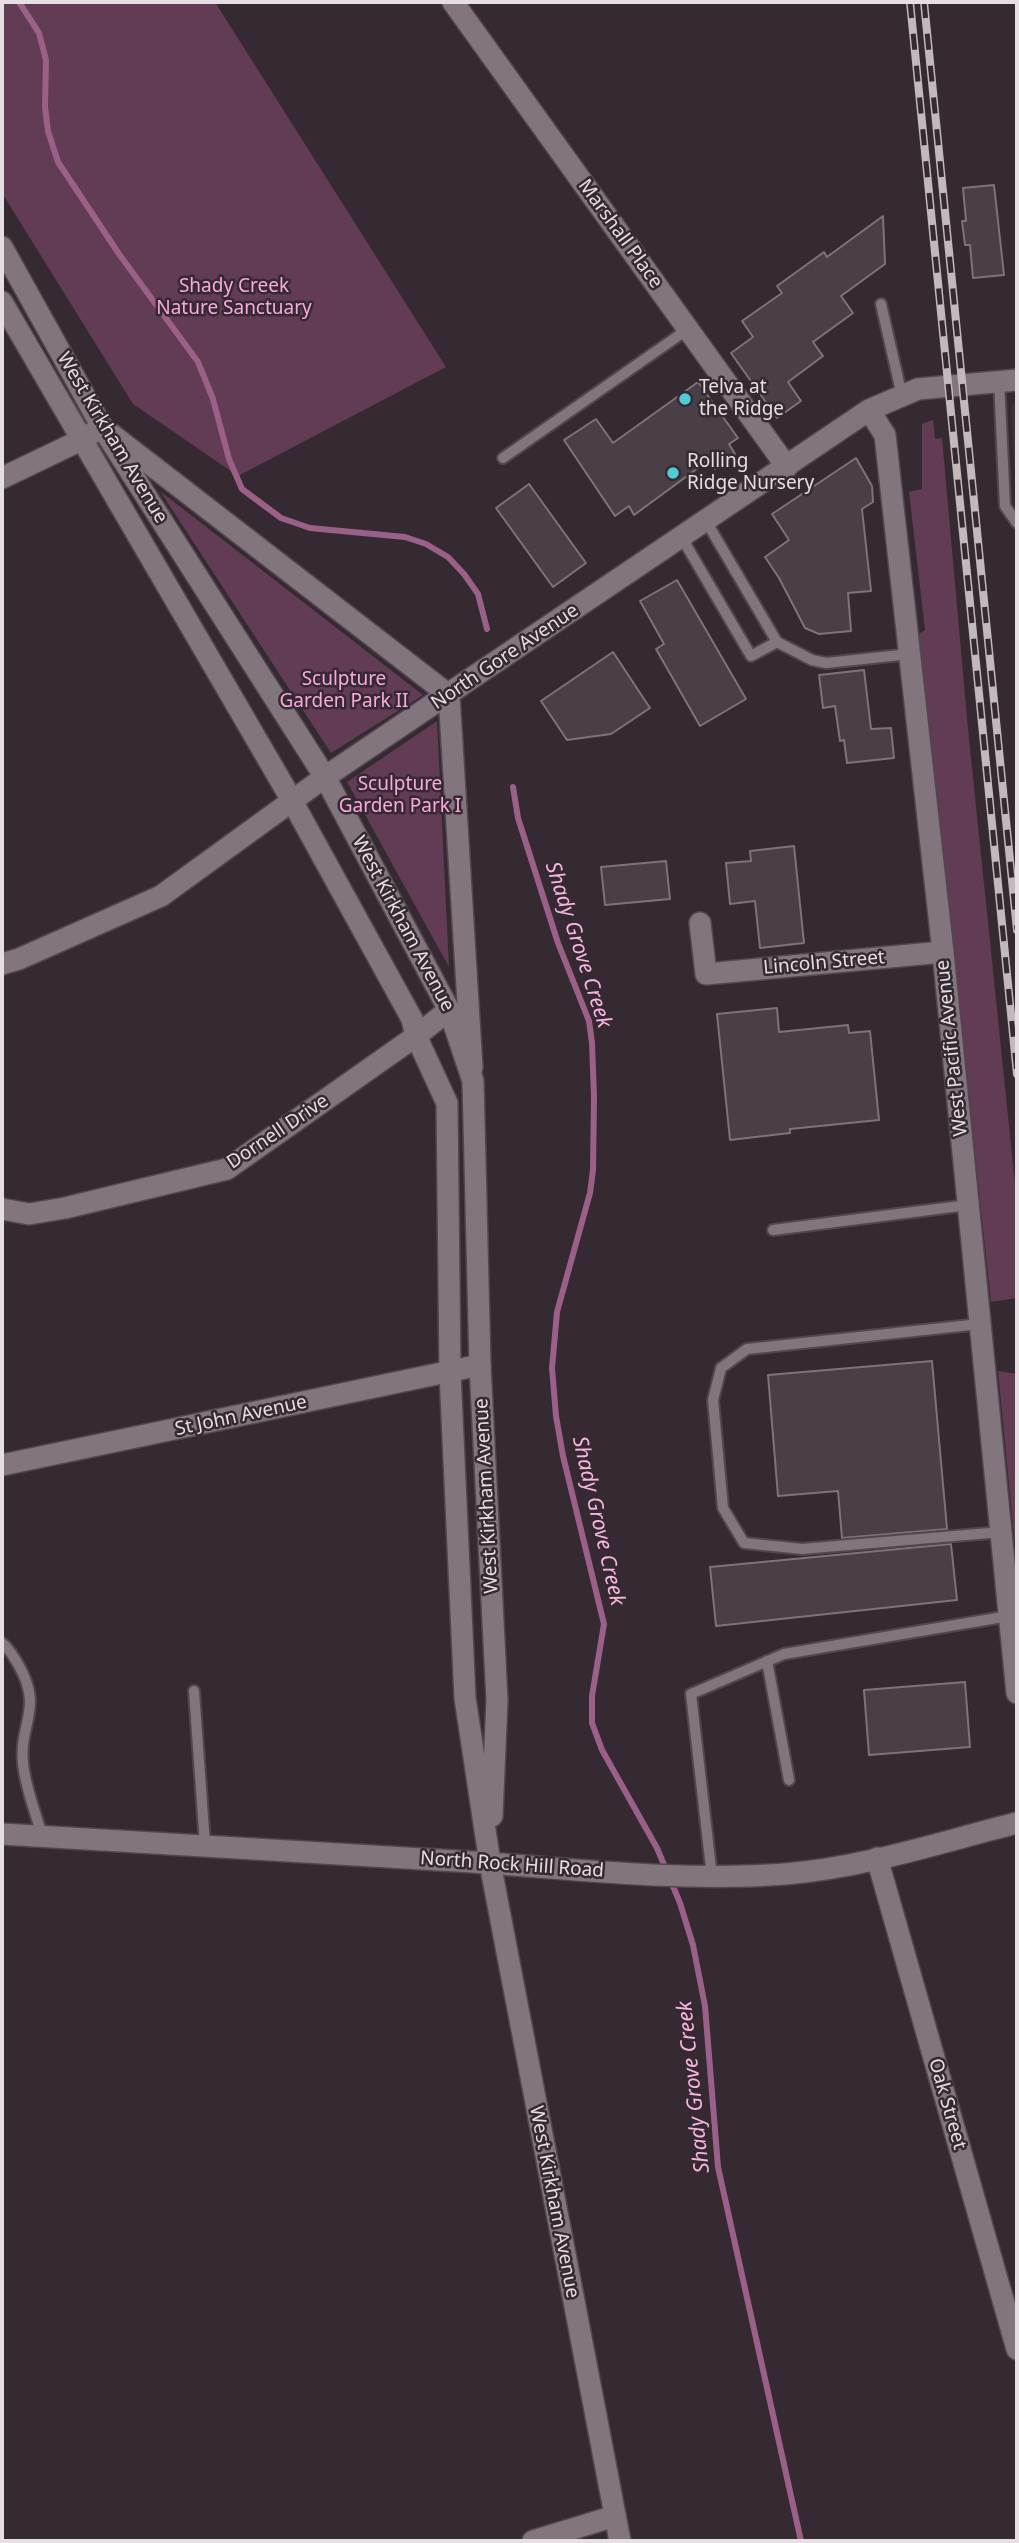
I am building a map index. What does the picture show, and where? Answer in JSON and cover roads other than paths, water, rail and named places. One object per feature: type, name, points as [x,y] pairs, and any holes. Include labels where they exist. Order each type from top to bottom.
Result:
[{"type":"street","name":"Marshall Place","points":[[453,2],[787,467]]},
{"type":"street","name":"West Kirkham Avenue","points":[[2,247],[102,427],[325,777],[449,1010],[473,1081],[480,1366],[497,1700],[490,1863]]},
{"type":"street","name":"West Kirkham Avenue","points":[[2,302],[292,800],[412,1019],[416,1036],[447,1103],[450,1373],[465,1698],[490,1863],[620,2541]]},
{"type":"street","name":"North Gore Avenue","points":[[2,964],[19,959],[161,895],[325,777],[869,410],[918,389],[1008,381]]},
{"type":"street","name":"West Pacific Avenue","points":[[869,410],[886,435],[943,952],[1017,1693]]},
{"type":"street","points":[[2,478],[102,427],[449,695],[473,1081]]},
{"type":"street","name":"Lincoln Street","points":[[700,923],[706,974],[943,952]]},
{"type":"street","name":"Dornell Drive","points":[[2,1209],[29,1214],[65,1208],[227,1169],[449,1010]]},
{"type":"street","name":"St John Avenue","points":[[2,1465],[480,1366]]},
{"type":"street","name":"North Rock Hill Road","points":[[2,1834],[490,1863],[627,1874],[703,1876],[788,1874],[825,1869],[1017,1823]]},
{"type":"street","name":"Oak Street","points":[[877,1858],[1017,2350]]},
{"type":"street","points":[[533,2541],[615,2516]]},
{"type":"lane","points":[[881,304],[902,396]]},
{"type":"lane","points":[[503,458],[688,329]]},
{"type":"lane","points":[[1008,381],[1005,506],[1017,523]]},
{"type":"lane","points":[[706,521],[777,642],[812,660],[826,663],[910,654]]},
{"type":"lane","points":[[682,538],[751,656],[777,642]]},
{"type":"lane","points":[[773,1230],[968,1205]]},
{"type":"lane","points":[[980,1324],[747,1349],[721,1368],[713,1400],[723,1508],[744,1543],[802,1549],[1001,1532]]},
{"type":"lane","points":[[703,1876],[691,1694],[784,1654],[1009,1616]]},
{"type":"lane","points":[[2,1643],[8,1647],[23,1672],[31,1694],[23,1761],[42,1836]]},
{"type":"lane","points":[[767,1661],[789,1780]]},
{"type":"lane","points":[[194,1691],[205,1845]]},
{"type":"waterway","name":"Shady Grove Creek","points":[[19,2],[39,33],[46,60],[45,107],[48,131],[58,162],[119,254],[198,362],[213,399],[229,459],[242,489],[281,518],[310,528],[405,537],[426,544],[448,557],[464,574],[478,594],[487,629]]},
{"type":"waterway","name":"Shady Grove Creek","points":[[513,787],[518,818],[558,943],[589,1021],[592,1043],[593,1170],[590,1193],[557,1312],[552,1368],[563,1456],[604,1624],[592,1696],[592,1723],[602,1750],[657,1848],[680,1903],[693,1945],[705,2006],[718,2167],[801,2541]]},
{"type":"railway","points":[[910,2],[1017,1074]]},
{"type":"railway","points":[[924,2],[1017,930]]},
{"type":"place","name":"Telva at the Ridge","points":[[685,399]]},
{"type":"place","name":"Rolling Ridge Nursery","points":[[673,473]]},
{"type":"park label","name":"Shady Creek Nature Sanctuary","points":[[234,298]]},
{"type":"park label","name":"Sculpture Garden Park II","points":[[344,691]]},
{"type":"park label","name":"Sculpture Garden Park I","points":[[400,796]]}]
